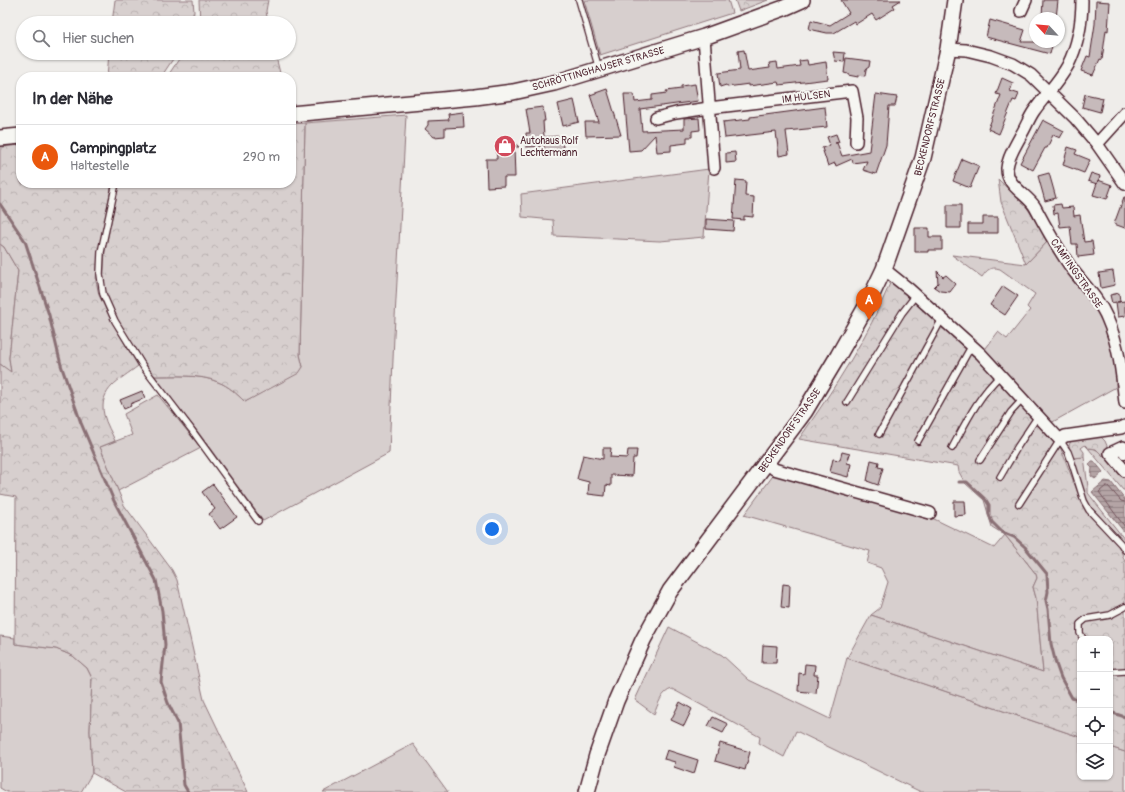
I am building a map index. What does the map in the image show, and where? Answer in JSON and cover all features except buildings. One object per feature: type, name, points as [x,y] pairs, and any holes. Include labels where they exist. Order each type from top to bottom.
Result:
[{"type":"street","name":"SCHRÖTTINGHAUSER STRASSE","points":[[296,114],[513,92],[599,70],[704,37],[802,0]]},
{"type":"street","name":"BECKENDORFSTRASSE","points":[[586,792],[616,701],[643,640],[670,591],[805,411],[838,356],[884,269],[923,158],[948,49],[955,0]]},
{"type":"street","points":[[1021,11],[1026,0]]},
{"type":"street","name":"CAMPINGSTRASSE","points":[[1082,0],[1082,14],[1078,37],[1068,64],[1049,93],[1034,110],[1011,154],[1007,169],[1010,179],[1033,204],[1052,238],[1072,269],[1096,299],[1107,317],[1117,346],[1125,403]]},
{"type":"street","points":[[704,37],[714,168]]},
{"type":"street","points":[[948,49],[966,50],[991,56],[1013,64],[1031,75],[1075,118],[1097,144],[1125,184]]},
{"type":"street","name":"IM HÜLSEN","points":[[656,118],[676,113],[709,108],[852,90],[857,118],[856,142]]},
{"type":"street","points":[[1097,144],[1125,113]]},
{"type":"street","points":[[0,138],[16,136]]},
{"type":"street","points":[[884,269],[916,295],[972,345],[1060,440],[1065,436],[1125,426]]},
{"type":"street","points":[[1125,453],[1123,447],[1110,453],[1125,471]]},
{"type":"street","points":[[767,462],[774,468],[930,513]]},
{"type":"lane","points":[[579,0],[599,70]]},
{"type":"lane","points":[[115,188],[101,252],[100,274],[103,294],[114,321],[144,368],[191,429],[258,521]]},
{"type":"lane","points":[[847,402],[902,313],[916,295]]},
{"type":"lane","points":[[879,434],[942,319]]},
{"type":"lane","points":[[918,441],[972,345]]},
{"type":"lane","points":[[952,448],[968,418],[989,386],[1001,375]]},
{"type":"lane","points":[[980,460],[1011,412],[1023,399]]},
{"type":"lane","points":[[1000,476],[1038,416]]},
{"type":"lane","points":[[1019,504],[1060,440],[1068,452],[1084,501],[1089,510],[1125,550]]},
{"type":"lane","points":[[1082,636],[1080,624],[1086,619],[1110,614],[1125,607]]},
{"type":"lane","points":[[1113,672],[1125,671]]},
{"type":"green space","points":[[115,0],[193,0],[193,16],[113,16]]},
{"type":"green space","points":[[199,0],[268,0],[267,16],[200,16]]},
{"type":"green space","points":[[584,0],[728,0],[732,13],[600,55]]},
{"type":"green space","points":[[735,0],[768,0],[739,11]]},
{"type":"green space","points":[[108,60],[172,60],[164,72],[107,72]]},
{"type":"green space","points":[[178,60],[277,60],[280,72],[170,72]]},
{"type":"green space","points":[[406,115],[389,453],[263,521],[198,432],[153,376],[186,376],[211,379],[229,388],[245,402],[303,367],[300,355],[305,123]]},
{"type":"green space","points":[[305,123],[300,355],[303,367],[299,373],[245,402],[229,388],[211,379],[186,376],[153,376],[118,320],[106,293],[103,282],[105,251],[118,188],[296,188],[296,124]]},
{"type":"green space","points":[[16,145],[16,188],[111,188],[98,253],[96,281],[99,295],[112,322],[138,366],[112,386],[104,398],[104,415],[115,441],[100,447],[124,505],[172,570],[177,580],[204,700],[248,792],[126,792],[92,773],[90,731],[92,678],[87,668],[73,656],[56,649],[15,644],[16,497],[0,494],[0,364],[11,372],[9,358],[18,271],[4,247],[0,244],[0,147]]},
{"type":"green space","points":[[709,169],[704,237],[660,241],[554,236],[553,220],[522,217],[521,194]]},
{"type":"green space","points":[[998,179],[1026,206],[1048,241],[1026,264],[1001,202]]},
{"type":"green space","points":[[1048,241],[1074,275],[1096,308],[1105,326],[1115,365],[1116,387],[1049,424],[983,352],[998,332],[1007,339],[1030,310],[1027,307],[1035,294],[1000,269],[989,269],[982,277],[952,255],[1026,264]]},
{"type":"green space","points":[[0,244],[4,247],[18,271],[9,358],[11,373],[0,364]]},
{"type":"green space","points":[[891,281],[980,355],[1059,444],[1086,510],[1112,536],[1120,548],[1125,562],[1125,752],[1113,748],[1113,636],[1077,636],[1077,736],[847,658],[871,615],[1043,672],[1036,598],[1033,587],[1037,578],[1036,574],[1005,535],[992,527],[984,500],[965,483],[959,472],[958,466],[799,439],[850,362],[882,302]]},
{"type":"green space","points":[[158,395],[201,448],[118,491],[100,447],[132,435],[124,414]]},
{"type":"green space","points":[[1100,436],[1105,441],[1110,453],[1103,456],[1096,449],[1088,448],[1085,445],[1081,448],[1084,452],[1084,457],[1073,458],[1069,447],[1071,441]]},
{"type":"green space","points":[[1088,448],[1093,448],[1100,452],[1110,454],[1125,473],[1125,490],[1123,490]]},
{"type":"green space","points":[[1084,457],[1088,493],[1125,540],[1125,544],[1086,500],[1073,458]]},
{"type":"green space","points":[[775,473],[930,517],[994,548],[1005,535],[1036,574],[1037,578],[1033,587],[1036,598],[1043,672],[871,615],[880,608],[888,582],[881,568],[867,563],[870,551],[744,515]]},
{"type":"green space","points":[[669,627],[722,655],[749,680],[830,719],[847,658],[1077,736],[1077,780],[1113,780],[1113,748],[1125,752],[1125,792],[921,792],[796,731],[784,757],[759,743],[760,737],[672,689],[665,693],[654,714],[635,700]]},
{"type":"green space","points":[[0,636],[15,638],[15,644],[56,649],[73,656],[87,668],[92,678],[90,731],[92,773],[81,792],[7,792],[0,788]]},
{"type":"green space","points":[[413,744],[448,792],[323,792]]},
{"type":"water","points":[[1092,461],[1094,461],[1103,472],[1095,479],[1091,476],[1092,468],[1089,465]]},
{"type":"water","points":[[1105,481],[1111,482],[1125,500],[1125,533],[1092,492]]},
{"type":"waterway","points":[[0,204],[25,241],[49,315],[61,365],[81,423],[114,501],[156,580],[162,611],[165,645],[161,682],[168,703],[178,723],[184,785],[188,792]]},
{"type":"waterway","points":[[959,482],[967,482],[986,500],[989,505],[989,515],[992,522],[1002,532],[1014,537],[1025,547],[1047,574],[1048,592],[1046,601],[1051,644],[1061,678],[1072,698],[1077,700]]},
{"type":"waterway","points":[[1113,713],[1125,717]]},
{"type":"place","name":"Autohaus Rolf Lechtermann","points":[[505,146]]},
{"type":"place","name":"Campingplatz","points":[[869,320]]}]
